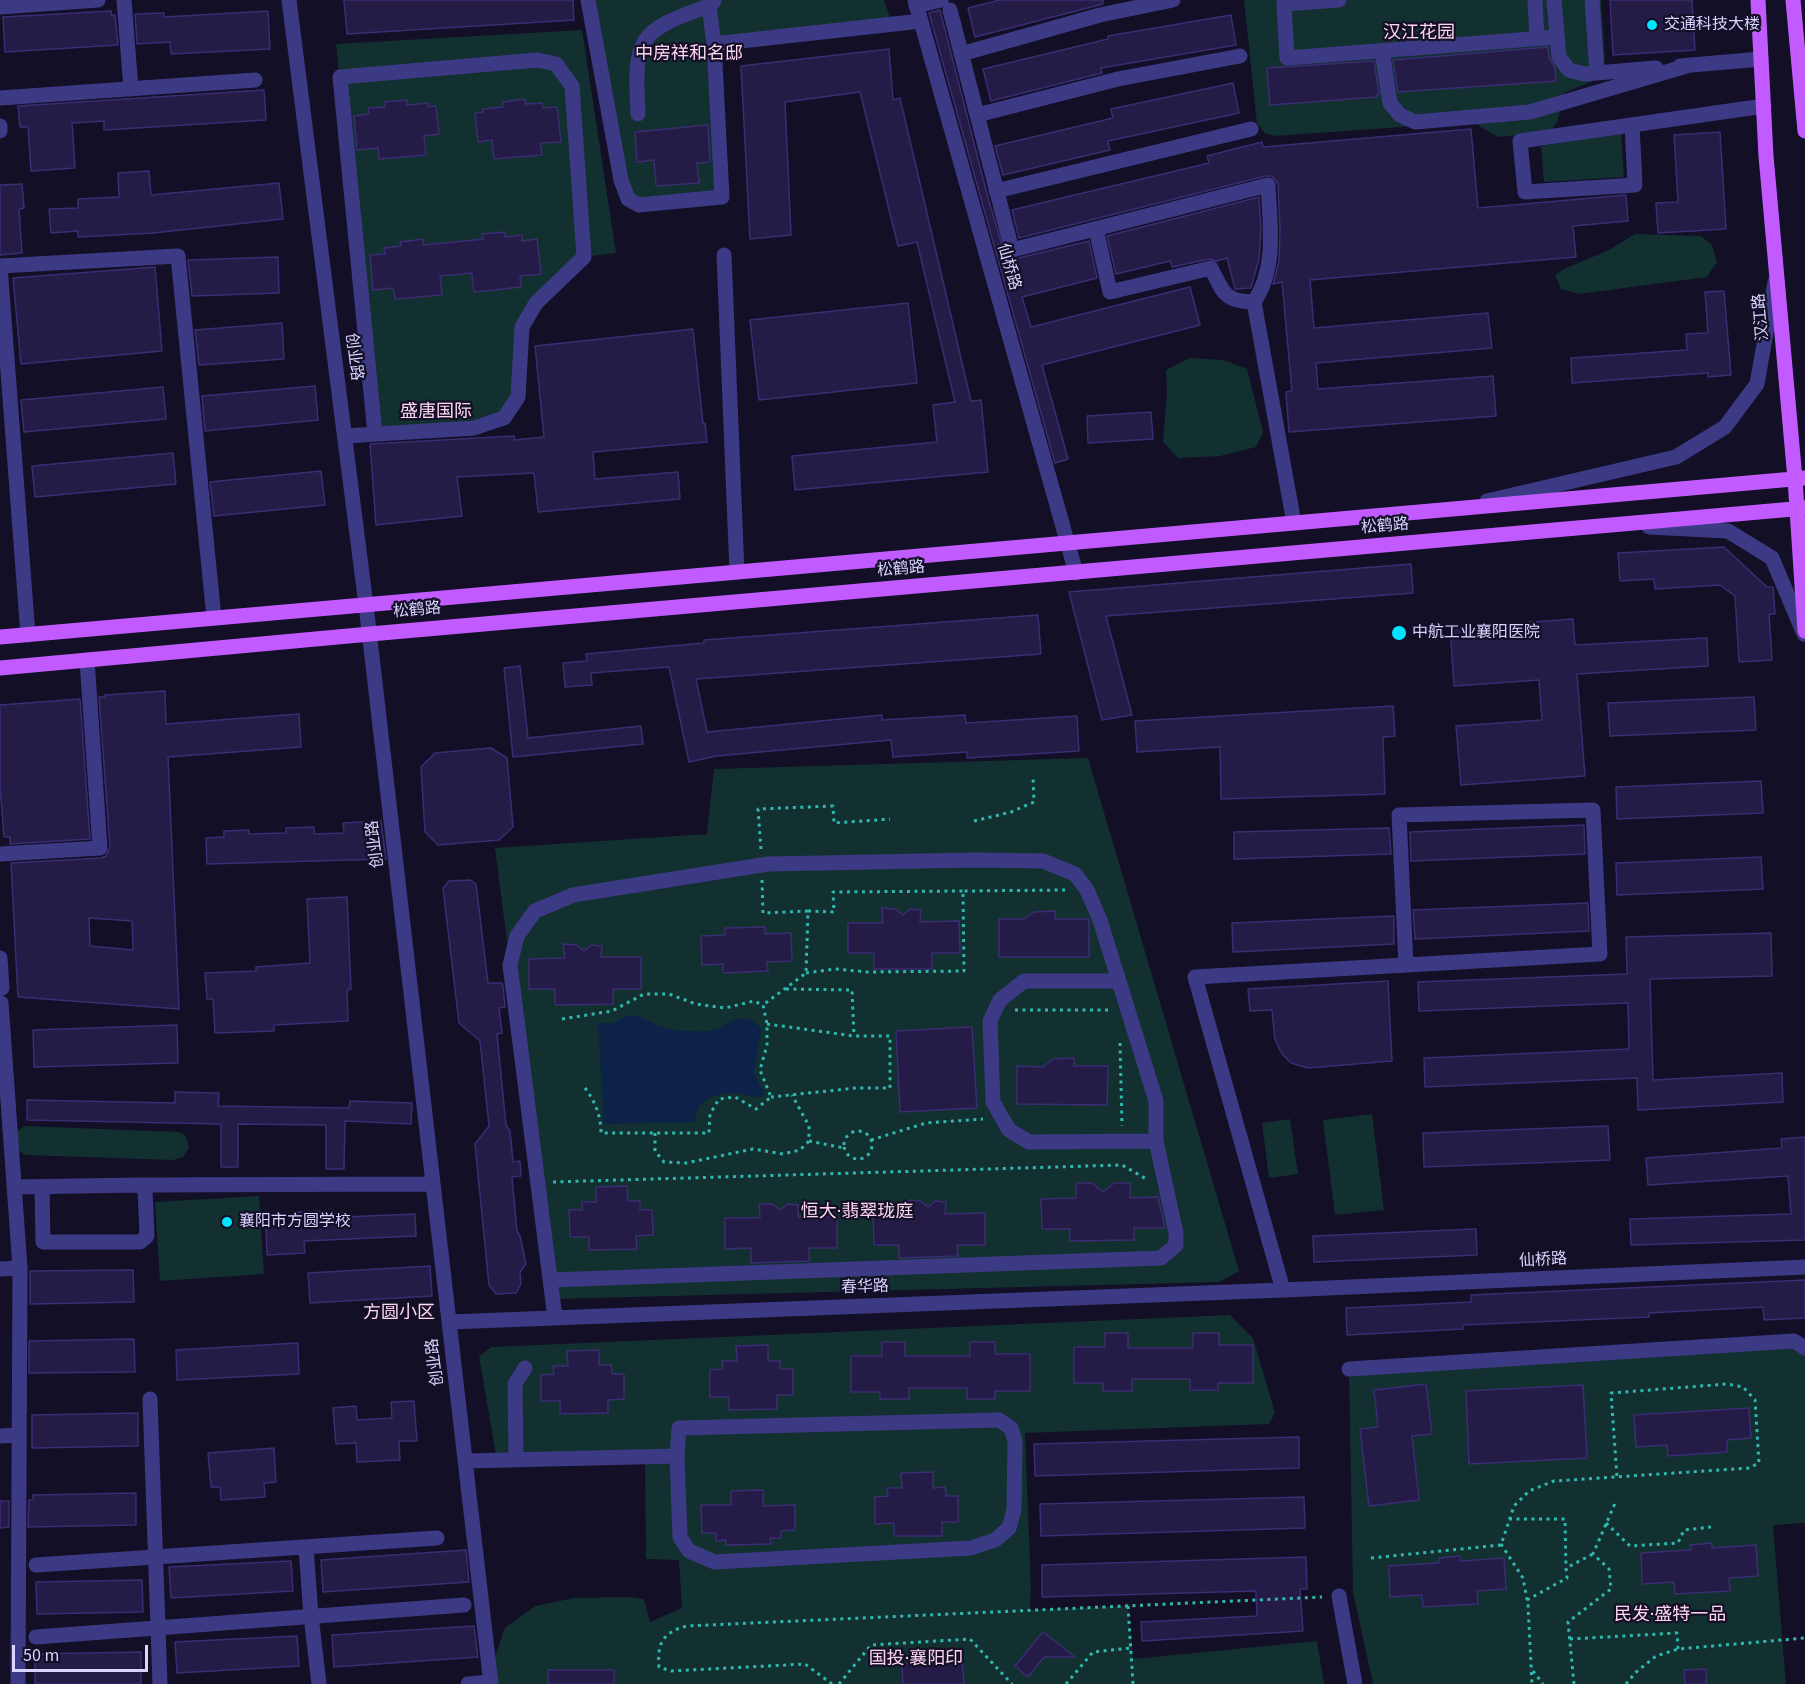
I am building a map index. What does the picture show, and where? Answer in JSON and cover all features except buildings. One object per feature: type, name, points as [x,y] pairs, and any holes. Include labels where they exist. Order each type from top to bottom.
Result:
[{"type":"main road","name":"汉江路","points":[[1758,0],[1777,273],[1800,478],[1805,633]]},
{"type":"main road","points":[[1792,0],[1805,131]]},
{"type":"main road","name":"松鹤路","points":[[0,637],[1800,478]]},
{"type":"main road","name":"松鹤路","points":[[0,669],[370,634],[1801,508]]},
{"type":"street","points":[[0,7],[98,0]]},
{"type":"street","points":[[124,0],[131,89]]},
{"type":"street","name":"创业路","points":[[289,0],[370,634],[491,1683]]},
{"type":"street","points":[[588,0],[621,180],[628,199],[639,205],[722,197],[712,3],[653,30],[640,47],[636,72],[638,114]]},
{"type":"street","points":[[962,54],[1100,15],[1173,0]]},
{"type":"street","points":[[1339,0],[1284,4],[1287,58],[1557,37]]},
{"type":"street","points":[[1535,0],[1537,38]]},
{"type":"street","points":[[1554,0],[1559,57],[1569,70],[1584,74],[1761,59]]},
{"type":"street","points":[[1592,0],[1597,73]]},
{"type":"street","points":[[714,44],[946,5],[962,54],[1012,250],[1268,185],[1271,247],[1263,289],[1254,302],[1294,523]]},
{"type":"street","name":"仙桥路","points":[[917,9],[1076,573]]},
{"type":"street","points":[[1383,51],[1390,104],[1400,115],[1415,122],[1530,112],[1690,65]]},
{"type":"street","points":[[977,115],[1118,79],[1240,56]]},
{"type":"street","points":[[345,436],[474,428],[504,418],[518,397],[522,327],[536,303],[584,257],[572,86],[556,64],[537,60],[340,77],[375,434]]},
{"type":"street","points":[[0,98],[255,80]]},
{"type":"street","points":[[1632,125],[1635,185],[1525,192],[1520,141],[1764,106]]},
{"type":"street","points":[[996,191],[1251,129]]},
{"type":"street","points":[[1096,229],[1110,292],[1211,268],[1223,293],[1237,302],[1254,302]]},
{"type":"street","points":[[724,255],[737,572]]},
{"type":"street","points":[[28,635],[0,266],[178,256],[214,618]]},
{"type":"street","points":[[1455,509],[1676,457],[1725,427],[1757,384],[1777,273]]},
{"type":"street","points":[[1616,525],[1728,531],[1772,558],[1805,633]]},
{"type":"street","points":[[0,854],[100,848],[87,660]]},
{"type":"street","points":[[1283,1290],[1195,977],[1600,954],[1593,810],[1399,815],[1406,965]]},
{"type":"street","points":[[550,1280],[1161,1258],[1176,1245],[1176,1233],[1156,1141],[1156,1101],[1100,920],[1087,890],[1075,874],[1043,861],[975,860],[762,865],[573,895],[535,911],[517,936],[510,965],[539,1182],[550,1280],[555,1318]]},
{"type":"street","points":[[0,958],[20,1268],[18,1684]]},
{"type":"street","points":[[1119,981],[1024,981],[1000,1000],[990,1021],[993,1102],[1009,1130],[1029,1142],[1156,1141]]},
{"type":"street","points":[[14,1187],[433,1184]]},
{"type":"street","points":[[42,1186],[43,1242],[140,1242],[147,1236],[145,1190],[140,1185]]},
{"type":"street","points":[[0,1269],[20,1268]]},
{"type":"street","name":"仙桥路","points":[[1283,1290],[1805,1268]]},
{"type":"street","name":"春华路","points":[[449,1322],[1283,1290]]},
{"type":"street","points":[[1349,1369],[1794,1341],[1805,1348]]},
{"type":"street","points":[[516,1460],[515,1384],[525,1368]]},
{"type":"street","points":[[150,1399],[160,1684]]},
{"type":"street","points":[[999,1420],[1011,1428],[1015,1441],[1014,1510],[1009,1528],[995,1539],[971,1548],[715,1562],[689,1551],[680,1537],[677,1456],[679,1428],[999,1420]]},
{"type":"street","points":[[0,1436],[19,1435]]},
{"type":"street","points":[[465,1461],[677,1456]]},
{"type":"street","points":[[36,1565],[155,1559],[437,1538]]},
{"type":"street","points":[[306,1547],[319,1684]]},
{"type":"street","points":[[1339,1596],[1355,1684]]},
{"type":"street","points":[[36,1637],[464,1605]]},
{"type":"street","points":[[468,1684],[491,1683]]},
{"type":"path","points":[[974,821],[1011,812],[1034,802],[1033,776]]},
{"type":"path","points":[[890,819],[834,823],[833,806],[758,809],[763,913],[834,912],[833,892],[1087,890]]},
{"type":"path","points":[[763,1005],[806,973],[835,969],[868,972],[964,971],[963,891]]},
{"type":"path","points":[[806,973],[808,911]]},
{"type":"path","points":[[785,989],[852,990],[855,1035]]},
{"type":"path","points":[[562,1019],[612,1011],[644,994],[669,994],[696,1004],[725,1008],[754,1001],[763,1005]]},
{"type":"path","points":[[763,1005],[767,1024],[767,1045],[760,1070],[771,1097]]},
{"type":"path","points":[[995,1010],[1119,1010]]},
{"type":"path","points":[[583,1085],[592,1098],[601,1120],[601,1133],[709,1133],[710,1114],[719,1099],[735,1097],[756,1109],[771,1097],[855,1088],[890,1088],[890,1035],[855,1035],[767,1024]]},
{"type":"path","points":[[1119,1040],[1123,1141]]},
{"type":"path","points":[[655,1133],[655,1151],[664,1162],[686,1163],[753,1149],[783,1154],[800,1150],[809,1141],[809,1126],[798,1102],[792,1095]]},
{"type":"path","points":[[871,1140],[926,1123],[1001,1117]]},
{"type":"path","points":[[856,1131],[865,1134],[871,1140],[872,1145],[869,1154],[861,1159],[848,1156],[844,1148],[848,1135],[856,1131]]},
{"type":"path","points":[[809,1141],[844,1148]]},
{"type":"path","points":[[539,1182],[1122,1165],[1167,1190]]},
{"type":"path","points":[[1501,1544],[1514,1506],[1529,1491],[1554,1481],[1617,1477],[1749,1468],[1759,1463],[1755,1400],[1743,1387],[1727,1384],[1611,1393],[1617,1477]]},
{"type":"path","points":[[1566,1568],[1593,1554],[1616,1501]]},
{"type":"path","points":[[1509,1519],[1564,1519],[1567,1578],[1527,1600]]},
{"type":"path","points":[[1606,1523],[1630,1546],[1678,1543],[1684,1530],[1711,1527]]},
{"type":"path","points":[[1371,1558],[1501,1544]]},
{"type":"path","points":[[1501,1544],[1523,1578],[1527,1600],[1532,1684]]},
{"type":"path","points":[[1574,1684],[1568,1622],[1611,1589],[1609,1569],[1593,1554]]},
{"type":"path","points":[[832,1684],[805,1664],[671,1671],[658,1667],[657,1651],[664,1637],[676,1629],[687,1626],[1339,1596]]},
{"type":"path","points":[[1128,1606],[1133,1684]]},
{"type":"path","points":[[1570,1639],[1677,1633],[1678,1649]]},
{"type":"path","points":[[1626,1684],[1635,1673],[1656,1656],[1678,1649],[1805,1638]]},
{"type":"path","points":[[839,1684],[871,1646],[970,1639],[1012,1684]]},
{"type":"path","points":[[1066,1684],[1093,1652],[1131,1648]]},
{"type":"path","points":[[1532,1669],[1543,1684]]},
{"type":"green space","points":[[588,0],[884,0],[892,24],[714,44],[722,197],[628,199]]},
{"type":"green space","points":[[1244,0],[1601,0],[1605,61],[1595,80],[1564,93],[1558,120],[1550,132],[1498,137],[1472,122],[1275,136],[1265,133],[1257,124]]},
{"type":"green space","points":[[582,30],[616,253],[584,257],[522,327],[518,397],[504,418],[375,434],[336,44]]},
{"type":"green space","points":[[1621,133],[1624,177],[1544,182],[1541,146]]},
{"type":"green space","points":[[1635,234],[1701,236],[1712,245],[1717,262],[1707,277],[1579,294],[1561,289],[1555,275],[1609,250]]},
{"type":"green space","points":[[1190,358],[1224,360],[1247,369],[1263,432],[1256,447],[1220,456],[1178,458],[1163,442],[1167,392],[1166,370]]},
{"type":"green space","points":[[1088,758],[1239,1271],[1219,1282],[553,1299],[495,848],[707,834],[714,769]]},
{"type":"green space","points":[[1372,1114],[1384,1210],[1335,1215],[1323,1120]]},
{"type":"green space","points":[[1290,1119],[1298,1174],[1269,1178],[1262,1123]]},
{"type":"green space","points":[[24,1126],[179,1132],[185,1135],[189,1147],[183,1157],[173,1160],[26,1155],[15,1149],[13,1135]]},
{"type":"green space","points":[[259,1196],[264,1274],[160,1281],[155,1202]]},
{"type":"green space","points":[[1230,1315],[1253,1338],[1275,1413],[1269,1424],[1025,1433],[1030,1610],[1128,1606],[1133,1659],[1317,1641],[1324,1684],[497,1684],[494,1659],[505,1628],[535,1606],[574,1598],[631,1597],[644,1599],[650,1622],[682,1608],[679,1560],[646,1559],[645,1457],[497,1461],[479,1356],[492,1347]]},
{"type":"green space","points":[[1685,1347],[1805,1348],[1805,1523],[1773,1525],[1786,1684],[1373,1684],[1353,1592],[1349,1369]]},
{"type":"water","points":[[629,1015],[665,1028],[689,1031],[714,1030],[739,1019],[753,1021],[761,1028],[754,1074],[765,1095],[756,1097],[730,1093],[712,1097],[698,1108],[694,1122],[604,1124],[598,1023],[613,1023]]},
{"type":"place","name":"交通科技大楼","points":[[1652,25]]},
{"type":"place","name":"中航工业襄阳医院","points":[[1399,633]]},
{"type":"place","name":"襄阳市方圆学校","points":[[227,1222]]},
{"type":"district","name":"汉江花园","points":[[1419,34]]},
{"type":"district","name":"中房祥和名邸","points":[[689,55]]},
{"type":"district","name":"盛唐国际","points":[[436,413]]},
{"type":"district","name":"恒大·翡翠珑庭","points":[[857,1213]]},
{"type":"district","name":"方圆小区","points":[[399,1314]]},
{"type":"district","name":"民发·盛特一品","points":[[1670,1616]]},
{"type":"district","name":"国投·襄阳印","points":[[916,1660]]}]
